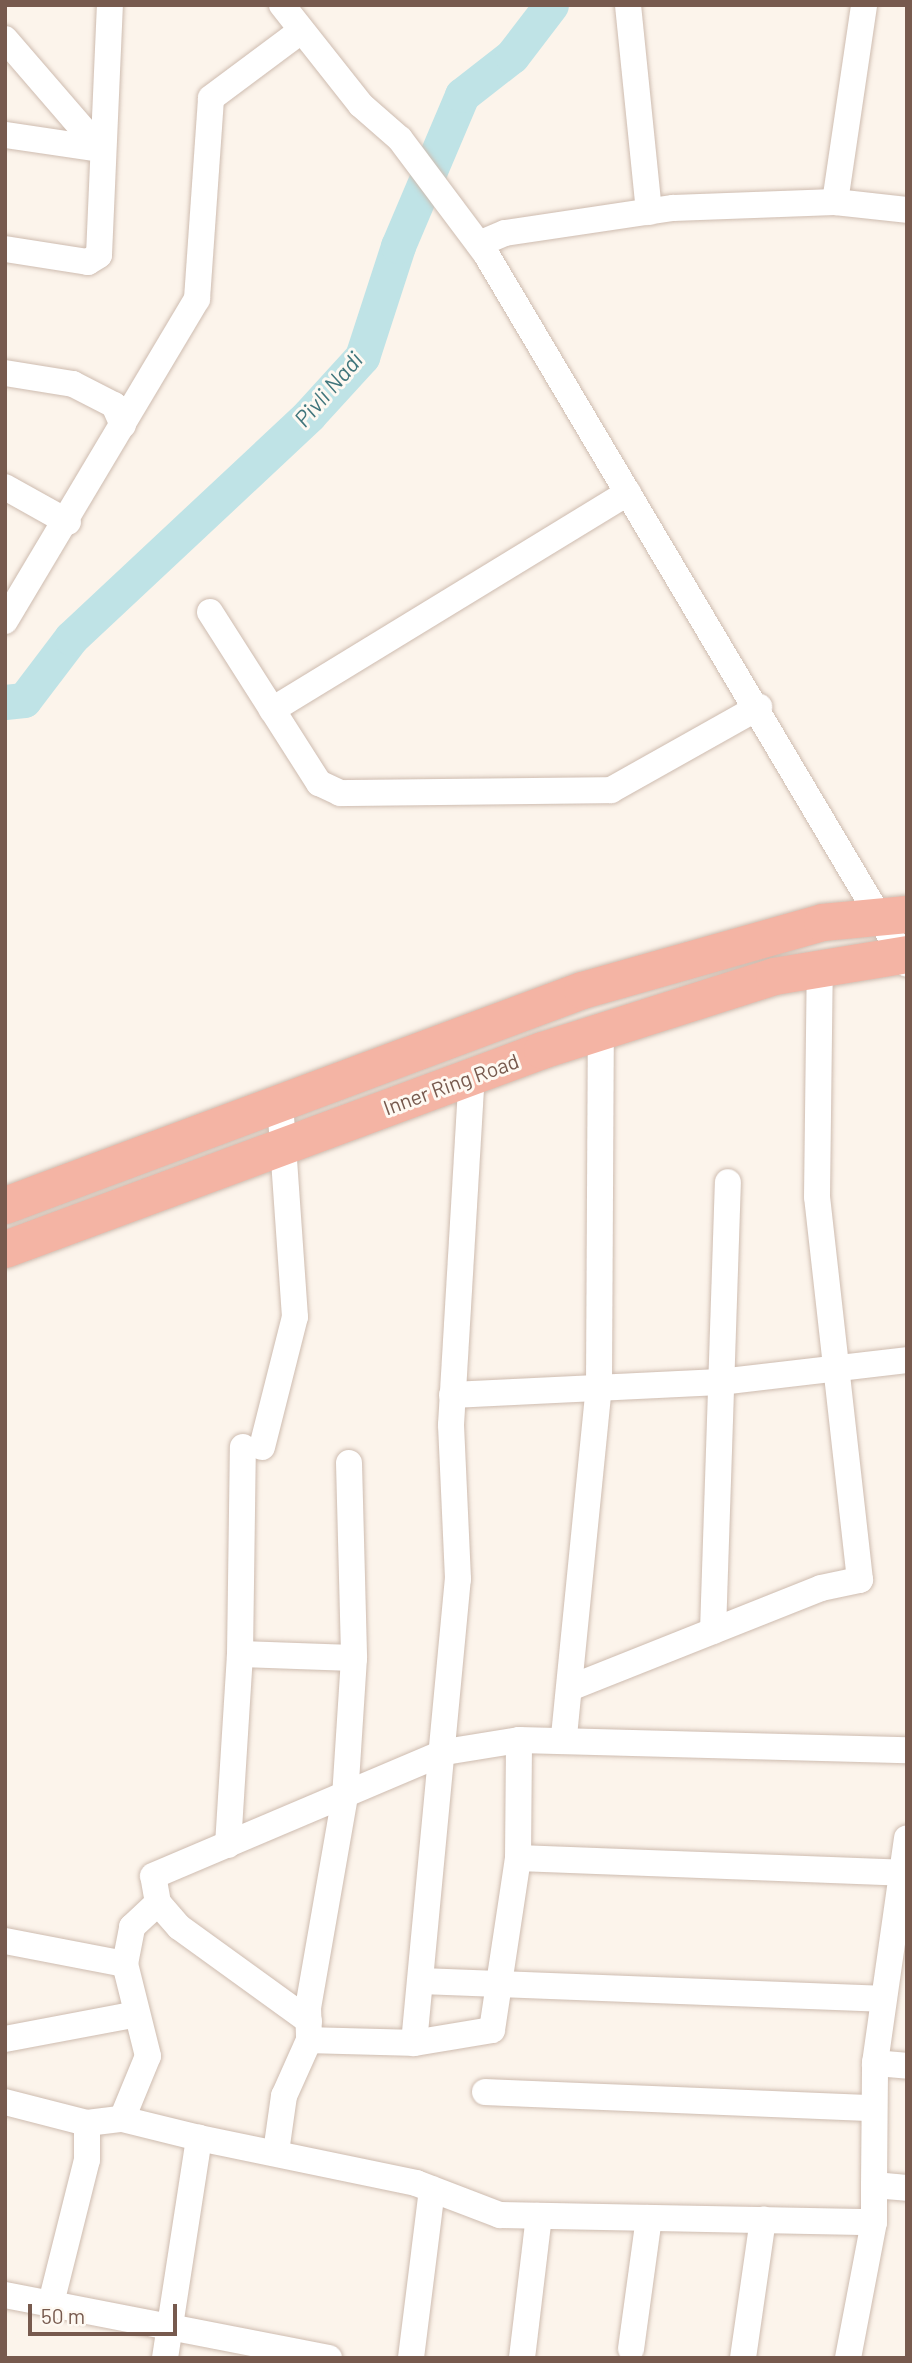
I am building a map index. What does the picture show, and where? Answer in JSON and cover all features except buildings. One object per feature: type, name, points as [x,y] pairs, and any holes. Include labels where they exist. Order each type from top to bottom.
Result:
[{"type":"highway","name":"Inner Ring Road","points":[[5,1205],[582,990],[822,922],[891,914]]},
{"type":"highway","name":"Inner Ring Road","points":[[5,1249],[601,1031],[820,966],[905,958]]},
{"type":"street","points":[[5,250],[88,262],[99,255],[100,149],[113,36],[110,5]]},
{"type":"street","points":[[282,5],[361,105],[400,139],[479,244],[759,707],[891,914],[905,958]]},
{"type":"street","points":[[628,5],[649,212]]},
{"type":"street","points":[[835,202],[864,5]]},
{"type":"street","points":[[5,621],[68,523],[123,413],[197,299],[211,97],[301,31]]},
{"type":"street","points":[[5,39],[100,149]]},
{"type":"street","points":[[5,135],[100,149]]},
{"type":"street","points":[[479,244],[505,233],[649,212],[835,202],[907,210]]},
{"type":"street","points":[[5,373],[73,384],[123,413]]},
{"type":"street","points":[[5,487],[68,523]]},
{"type":"street","points":[[272,710],[628,493]]},
{"type":"street","points":[[210,612],[319,783],[341,793],[611,790],[759,707]]},
{"type":"street","points":[[570,1688],[821,1588],[859,1580],[817,1197],[820,966]]},
{"type":"street","points":[[565,1736],[599,1384],[601,1031]]},
{"type":"street","points":[[414,2043],[445,1752],[458,1579],[452,1395],[472,1076]]},
{"type":"street","points":[[228,1845],[252,1447],[295,1317],[280,1103]]},
{"type":"street","points":[[713,1631],[728,1181]]},
{"type":"street","points":[[452,1395],[599,1384],[720,1382],[907,1360]]},
{"type":"street","points":[[276,2152],[284,2096],[309,2031],[345,1796],[354,1658],[349,1463]]},
{"type":"street","points":[[240,1654],[354,1658]]},
{"type":"street","points":[[519,1740],[518,1858],[500,1983],[488,2033],[414,2043],[309,2031],[179,1927],[158,1903],[153,1876],[445,1752],[519,1740],[565,1736],[907,1750]]},
{"type":"street","points":[[848,2358],[874,2222],[875,2063],[881,1999],[907,1838]]},
{"type":"street","points":[[518,1858],[903,1873]]},
{"type":"street","points":[[122,2119],[148,2056],[125,1964],[132,1927],[158,1903]]},
{"type":"street","points":[[5,1941],[125,1964]]},
{"type":"street","points":[[421,1981],[881,1999]]},
{"type":"street","points":[[5,2039],[137,2014]]},
{"type":"street","points":[[875,2063],[907,2066]]},
{"type":"street","points":[[485,2092],[873,2108]]},
{"type":"street","points":[[5,2102],[87,2123],[122,2119],[200,2138],[276,2152],[432,2189],[500,2215],[874,2222]]},
{"type":"street","points":[[51,2304],[87,2160],[87,2123]]},
{"type":"street","points":[[165,2358],[200,2138]]},
{"type":"street","points":[[874,2185],[907,2188]]},
{"type":"street","points":[[411,2358],[432,2189]]},
{"type":"street","points":[[522,2358],[539,2216]]},
{"type":"street","points":[[631,2349],[649,2218]]},
{"type":"street","points":[[743,2358],[763,2219]]},
{"type":"street","points":[[5,2295],[329,2358]]},
{"type":"waterway","name":"Pivli Nadi","points":[[5,702],[24,700],[71,638],[309,415],[362,357],[398,246],[462,95],[512,56],[551,5]]}]
